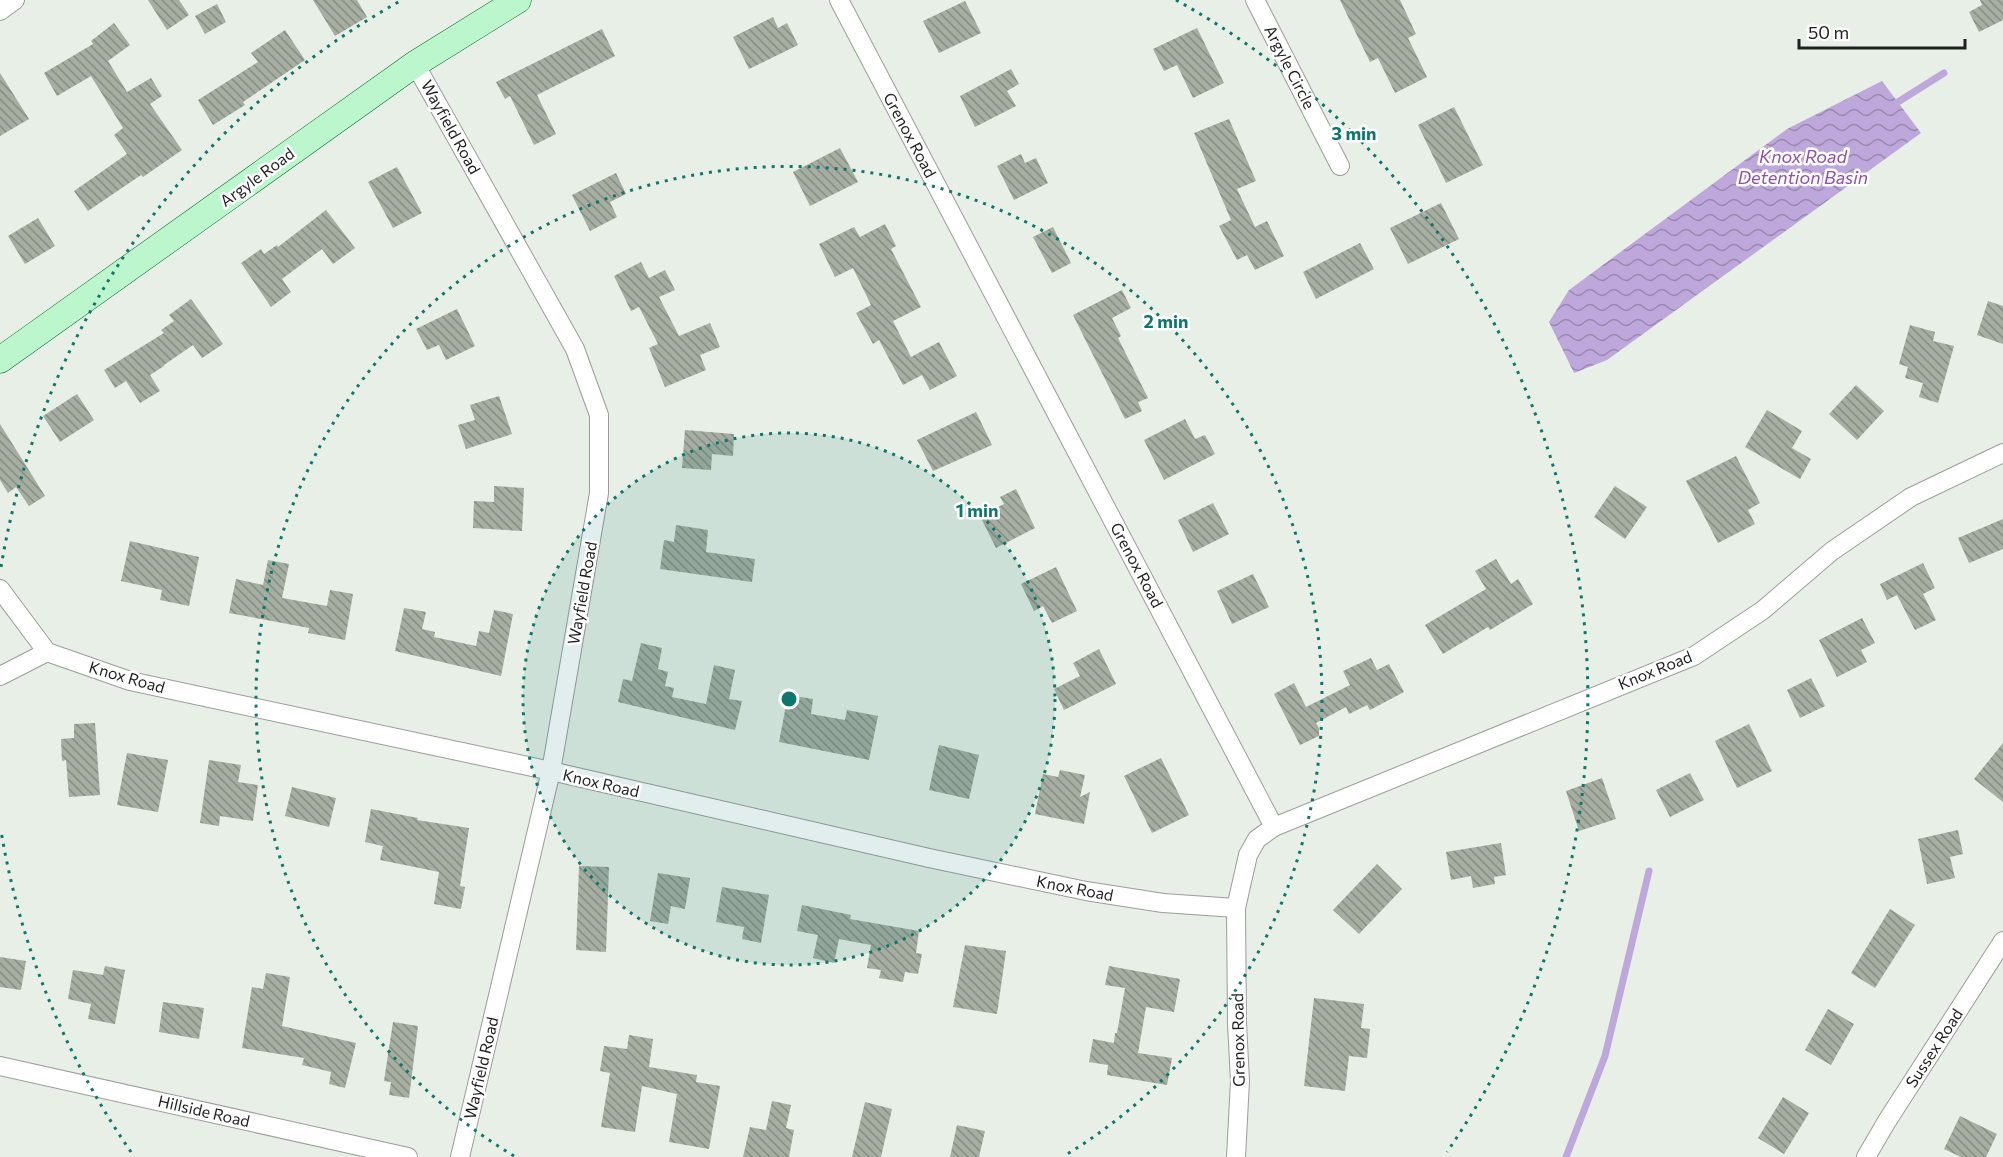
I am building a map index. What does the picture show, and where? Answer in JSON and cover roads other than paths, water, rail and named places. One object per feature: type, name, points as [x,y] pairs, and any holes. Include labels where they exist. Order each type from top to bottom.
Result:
[{"type":"street","points":[[0,11],[15,0]]},
{"type":"street","name":"Argyle Road","points":[[0,360],[415,64],[518,0]]},
{"type":"street","name":"Grenox Road","points":[[839,0],[1274,827],[1257,839],[1248,855],[1236,908],[1240,1081],[1236,1157]]},
{"type":"street","name":"Argyle Circle","points":[[1255,0],[1341,166]]},
{"type":"street","name":"Wayfield Road","points":[[415,64],[575,349],[599,415],[599,493],[551,771],[460,1157]]},
{"type":"street","name":"Knox Road","points":[[1274,827],[1694,656],[1763,610],[1832,551],[1911,497],[2003,453]]},
{"type":"street","points":[[0,589],[47,652],[0,676]]},
{"type":"street","name":"Knox Road","points":[[47,652],[130,681],[551,771],[929,858],[1086,891],[1163,903],[1236,908]]},
{"type":"street","name":"Sussex Road","points":[[1866,1157],[2003,940]]},
{"type":"street","name":"Hillside Road","points":[[0,1066],[408,1157]]},
{"type":"water","name":"Knox Road Detention Basin","points":[[1882,81],[1921,133],[1607,360],[1574,373],[1549,322],[1569,290],[1787,129]]},
{"type":"waterway","points":[[1890,107],[1944,73]]},
{"type":"waterway","points":[[1566,1157],[1605,1056],[1649,871]]}]
